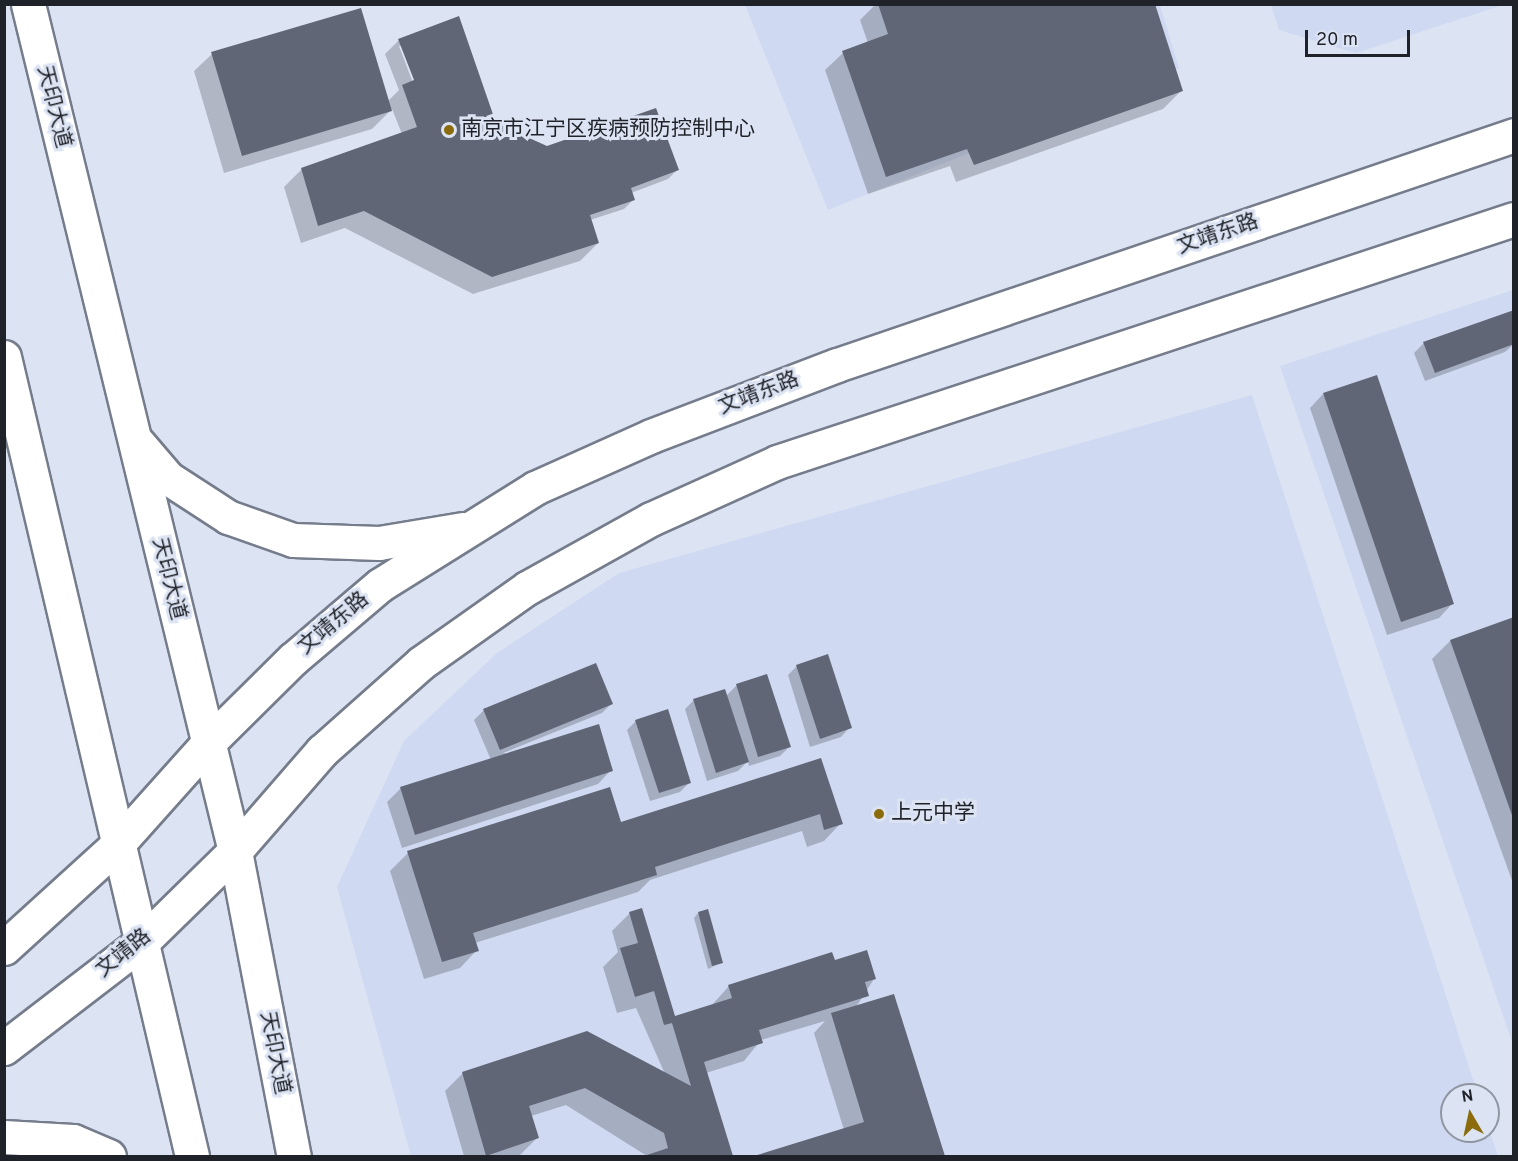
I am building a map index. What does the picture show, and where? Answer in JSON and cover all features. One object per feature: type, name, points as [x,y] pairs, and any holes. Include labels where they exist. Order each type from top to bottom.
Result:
[{"type":"main road","name":"天印大道","points":[[28,4],[235,851],[294,1156]]},
{"type":"main road","name":"文靖东路","points":[[116,846],[208,743],[293,659],[380,585],[463,529],[535,488],[651,436],[837,365],[1514,135]]},
{"type":"main road","points":[[235,851],[322,751],[422,663],[527,588],[651,519],[777,462],[1514,219]]},
{"type":"main road","points":[[4,357],[116,846],[192,1156]]},
{"type":"main road","points":[[133,436],[168,478],[218,511],[293,540],[379,543],[463,529]]},
{"type":"main road","points":[[4,948],[116,846]]},
{"type":"main road","name":"文靖路","points":[[4,1048],[141,943],[235,851]]},
{"type":"main road","points":[[4,1137],[73,1141],[109,1156]]},
{"type":"shaded area","points":[[1271,4],[1503,5],[1356,53],[1279,30]]},
{"type":"shaded area","points":[[745,5],[1160,5],[1179,68],[828,210]]},
{"type":"shaded area","points":[[1513,290],[1513,1045],[1280,366]]},
{"type":"shaded area","name":"上元中学","points":[[1252,395],[1474,1083],[1440,1083],[1440,1143],[1494,1143],[1498,1156],[411,1156],[337,887],[404,741],[497,653],[619,573]]},
{"type":"building","points":[[878,4],[1155,4],[1183,91],[974,165],[967,149],[886,177],[842,51],[888,34]]},
{"type":"building","points":[[361,8],[392,111],[242,156],[211,52]]},
{"type":"building","points":[[459,16],[496,123],[547,146],[656,108],[679,170],[631,188],[635,200],[590,215],[599,243],[492,277],[364,211],[318,226],[301,168],[417,127],[402,85],[414,80],[398,39]]},
{"type":"building","points":[[1514,310],[1514,344],[1435,373],[1423,342]]},
{"type":"building","points":[[1377,375],[1454,604],[1401,622],[1323,393]]},
{"type":"building","points":[[1514,617],[1514,818],[1513,818],[1450,640]]},
{"type":"building","points":[[828,654],[852,728],[820,739],[796,665]]},
{"type":"building","points":[[596,663],[613,704],[500,750],[483,709]]},
{"type":"building","points":[[767,674],[791,747],[758,757],[736,684]]},
{"type":"building","points":[[725,689],[749,762],[716,773],[693,699]]},
{"type":"building","points":[[668,709],[691,783],[659,793],[635,720]]},
{"type":"building","points":[[599,724],[613,771],[415,835],[400,787]]},
{"type":"building","points":[[821,758],[843,824],[824,830],[820,814],[655,867],[657,875],[473,933],[479,951],[442,962],[407,851],[610,787],[621,822]]},
{"type":"building","points":[[642,908],[675,1016],[732,998],[728,985],[832,952],[835,960],[867,950],[876,979],[865,982],[869,996],[759,1030],[763,1043],[704,1062],[733,1156],[644,1156],[668,1148],[664,1133],[585,1088],[529,1106],[539,1138],[486,1156],[462,1072],[587,1031],[691,1086],[672,1023],[664,1025],[654,991],[635,997],[620,948],[638,943],[629,912]]},
{"type":"building","points":[[708,909],[723,963],[712,966],[698,912]]},
{"type":"building","points":[[894,994],[945,1156],[754,1156],[864,1122],[831,1013]]},
{"type":"place","name":"南京市江宁区疾病预防控制中心","points":[[449,130]]},
{"type":"place","name":"上元中学","points":[[879,814]]}]
